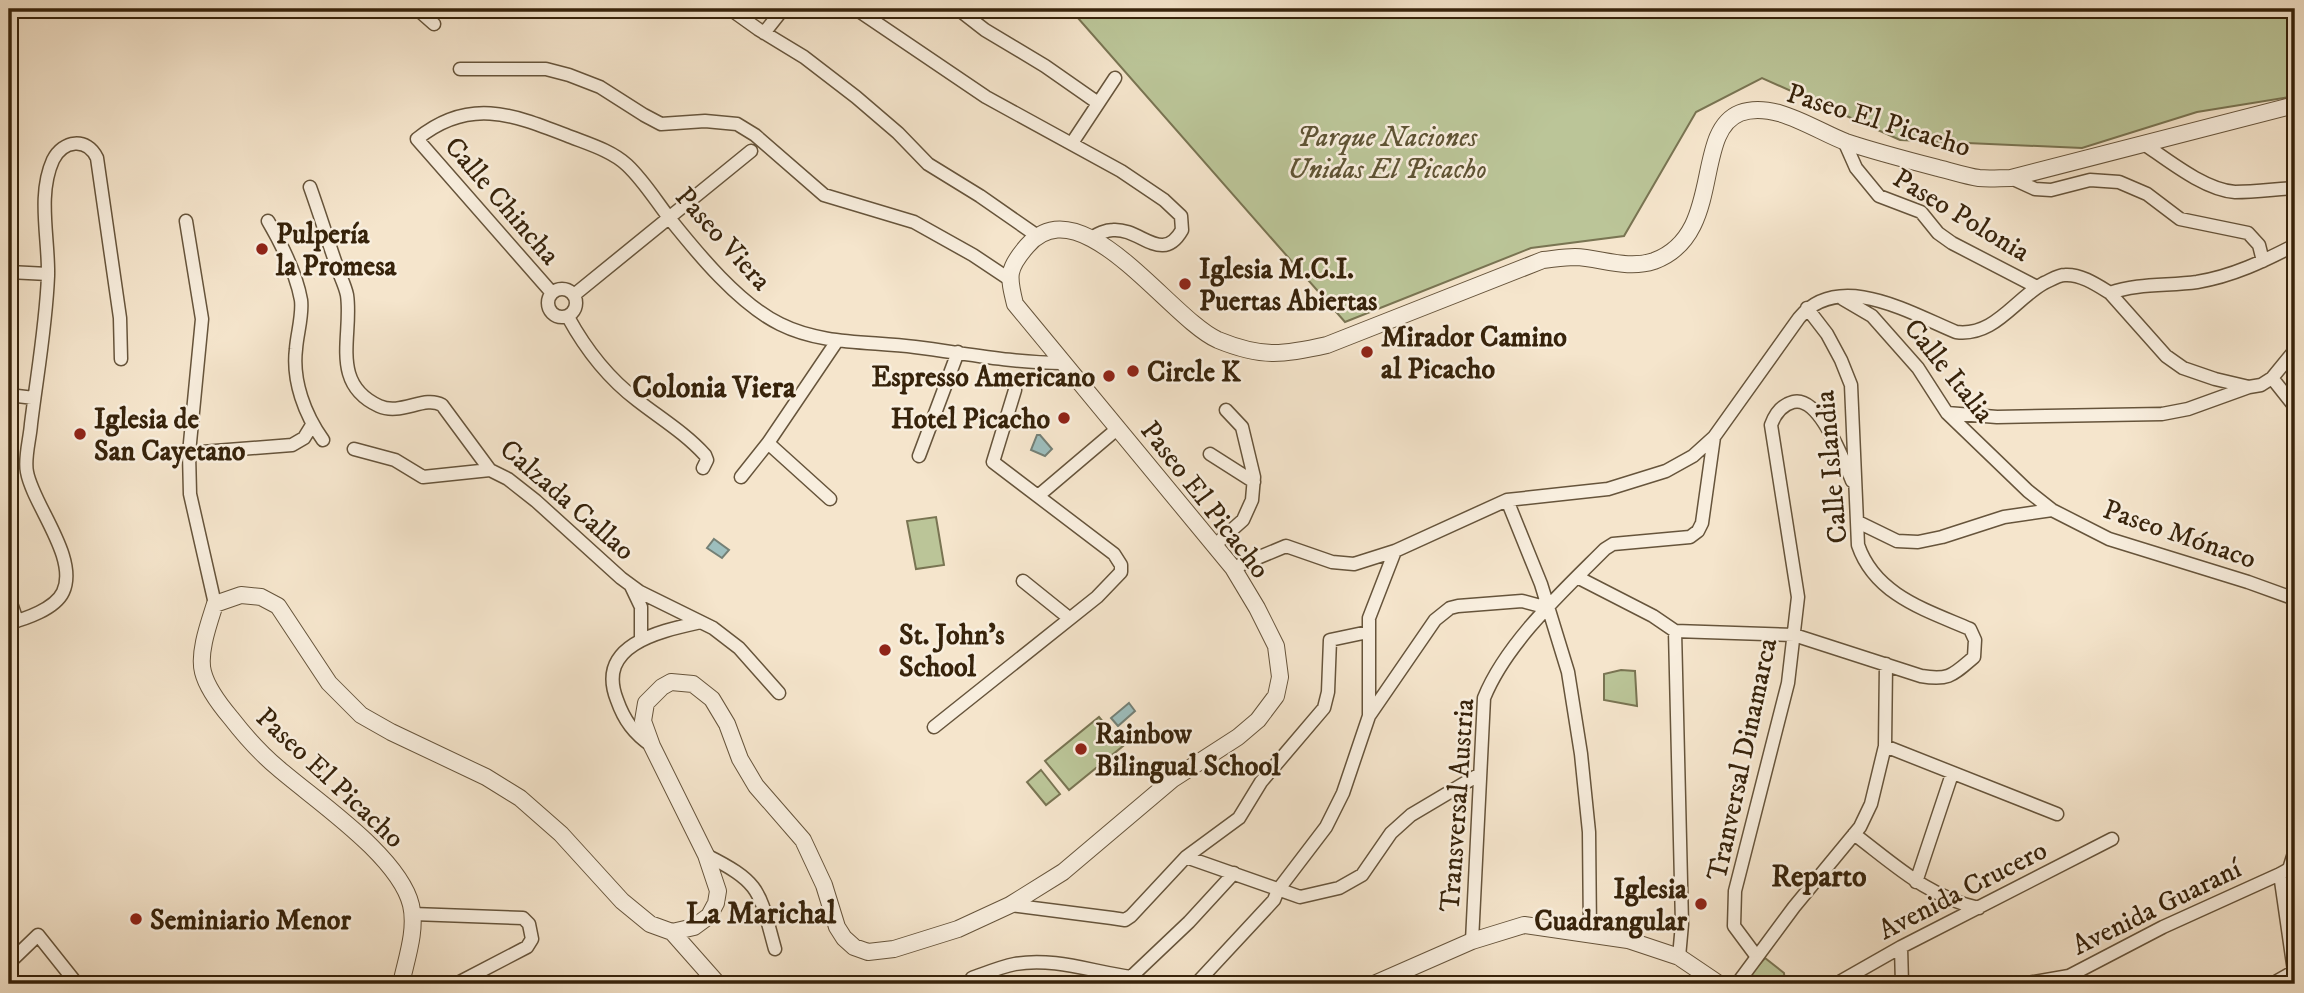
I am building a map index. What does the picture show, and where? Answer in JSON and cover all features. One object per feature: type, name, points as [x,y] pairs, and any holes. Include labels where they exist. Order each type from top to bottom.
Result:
[{"type":"street","points":[[417,9],[434,24]]},
{"type":"street","points":[[460,69],[546,69],[600,87],[661,124],[705,121],[737,124],[755,135],[824,195],[914,222],[1009,279],[1014,263],[1036,235],[928,164],[898,133],[856,97],[804,57],[730,9]]},
{"type":"street","points":[[764,33],[783,9]]},
{"type":"street","points":[[856,9],[986,97],[1121,171],[1164,200],[1181,216],[1182,230],[1173,243],[1165,246],[1115,229],[1091,238]]},
{"type":"street","points":[[958,9],[985,30],[1045,66],[1098,103]]},
{"type":"street","points":[[1072,143],[1115,78]]},
{"type":"street","name":"Paseo El Picacho","points":[[1036,235],[1054,228],[1066,228],[1091,238],[1129,266],[1200,329],[1217,339],[1263,355],[1294,352],[1327,345],[1543,260],[1575,257],[1620,264],[1652,262],[1671,252],[1691,229],[1703,204],[1713,149],[1722,127],[1740,113],[1765,111],[1789,116],[1844,141],[1899,158],[1980,178],[2011,178],[2295,105]]},
{"type":"street","name":"Paseo Viera","points":[[418,139],[445,120],[477,113],[527,119],[598,148],[625,163],[722,278],[760,314],[783,326],[837,341],[958,352],[1026,363],[1062,363]]},
{"type":"street","name":"Calle Chincha","points":[[418,139],[552,293]]},
{"type":"street","name":"Paseo Polonia","points":[[1844,141],[1856,167],[1879,196],[1921,212],[1938,233],[1952,243],[2037,287]]},
{"type":"street","points":[[9,597],[13,622],[56,602],[66,582],[59,544],[26,469],[44,342],[48,274],[45,204],[48,177],[57,152],[70,143],[85,144],[93,150],[97,158],[115,272],[121,359]]},
{"type":"street","points":[[2144,144],[2187,173],[2217,188],[2234,192],[2295,188]]},
{"type":"street","points":[[574,295],[751,151]]},
{"type":"street","points":[[2011,178],[2035,189],[2051,190],[2090,180],[2119,182],[2147,194],[2180,219],[2248,233],[2259,245],[2263,261]]},
{"type":"street","name":"Calzada Callao","points":[[310,187],[347,295],[346,356],[349,379],[356,390],[379,406],[391,410],[431,402],[442,405],[491,470],[508,479],[536,501],[631,586],[641,607],[642,639]]},
{"type":"street","points":[[186,220],[202,319],[189,453],[190,494],[215,604],[242,594],[261,597],[278,606],[329,683],[361,715],[402,738],[486,777],[520,798],[561,834],[622,901],[650,924],[672,932],[718,984]]},
{"type":"street","points":[[268,221],[286,252],[302,302],[295,354],[300,397],[323,440]]},
{"type":"street","points":[[2110,293],[2122,288],[2198,282],[2233,274],[2295,244]]},
{"type":"street","points":[[9,272],[48,274]]},
{"type":"street","points":[[1233,568],[1286,546],[1334,562],[1352,564],[1395,551],[1507,500],[1608,489],[1666,471],[1693,456],[1714,437],[1807,308],[1816,301],[1837,295],[1873,299],[1956,332],[1968,334],[1989,327],[2037,287],[2064,275],[2091,281],[2110,293],[2174,363],[2215,379],[2249,387]]},
{"type":"street","name":"Paseo El Picacho","points":[[672,932],[694,927],[713,909],[718,891],[706,855],[652,746],[643,721],[646,703],[652,695],[671,682],[693,684],[706,693],[727,724],[740,759],[756,786],[803,841],[820,873],[837,927],[844,939],[854,947],[868,952],[894,949],[958,929],[1010,905],[1063,872],[1173,779],[1238,737],[1258,720],[1276,696],[1280,677],[1276,646],[1233,568],[1015,304],[1009,279]]},
{"type":"street","points":[[568,317],[558,317],[551,311],[548,302],[552,293],[561,289],[574,295]]},
{"type":"street","points":[[568,317],[576,307],[574,295]]},
{"type":"street","name":"Calle Italia","points":[[1837,295],[1872,316],[1898,342],[1947,413],[2052,510]]},
{"type":"street","name":"Calle Islandia","points":[[1807,308],[1842,360],[1851,385],[1858,545],[1863,560],[1874,575],[1909,603],[1970,629],[1975,640],[1973,657],[1955,674],[1941,679],[1921,676],[1886,664]]},
{"type":"street","points":[[568,317],[580,340],[608,373],[635,399],[705,454],[707,460],[703,468]]},
{"type":"street","points":[[741,477],[768,443],[837,341]]},
{"type":"street","points":[[1947,413],[1997,417],[2162,414],[2188,409],[2261,385],[2272,378],[2295,350]]},
{"type":"street","points":[[919,456],[958,352]]},
{"type":"street","points":[[2272,378],[2295,407]]},
{"type":"street","points":[[934,727],[1097,597],[1121,572],[1121,565],[1114,554],[993,462],[1015,390]]},
{"type":"street","points":[[9,396],[34,398]]},
{"type":"street","name":"Tranversal Dinamarca","points":[[1757,957],[1734,926],[1735,891],[1788,683],[1798,597],[1770,425],[1784,405],[1796,401],[1805,402],[1815,411],[1836,444],[1857,494]]},
{"type":"street","points":[[1215,544],[1243,520],[1252,500],[1254,482],[1242,427],[1226,410]]},
{"type":"street","points":[[189,453],[292,445],[303,438],[313,425]]},
{"type":"street","points":[[1038,496],[1117,429]]},
{"type":"street","name":"Transversal Austria","points":[[1472,942],[1484,698],[1493,676],[1548,608],[1605,549],[1614,544],[1690,537],[1698,531],[1702,523],[1714,437]]},
{"type":"street","points":[[768,443],[830,499]]},
{"type":"street","points":[[354,449],[395,460],[423,477],[491,470]]},
{"type":"street","points":[[1210,454],[1254,482]]},
{"type":"street","points":[[1507,500],[1541,584],[1568,672],[1581,754],[1589,832],[1590,933]]},
{"type":"street","points":[[1858,522],[1897,541],[1918,542],[2004,517],[2052,510]]},
{"type":"street","name":"Paseo Mónaco","points":[[2052,510],[2109,539],[2295,598]]},
{"type":"street","points":[[1369,716],[1368,632],[1371,613],[1395,551]]},
{"type":"street","points":[[1577,577],[1653,616],[1675,631],[1794,635],[1886,664],[1885,746],[1871,804],[1854,834],[1794,907],[1737,984]]},
{"type":"street","points":[[1023,582],[1069,618]]},
{"type":"street","points":[[631,586],[713,628],[739,648],[779,693]]},
{"type":"street","points":[[1196,984],[1274,900],[1278,890],[1308,853],[1335,812],[1369,716],[1435,620],[1450,608],[1522,601],[1548,608]]},
{"type":"street","name":"Paseo El Picacho","points":[[215,604],[205,636],[202,671],[218,702],[247,738],[276,766],[353,830],[404,885],[413,914],[412,936],[401,984]]},
{"type":"street","points":[[652,746],[638,737],[625,719],[614,694],[611,678],[621,656],[642,639],[662,631],[701,622]]},
{"type":"street","points":[[1675,631],[1682,924],[1679,957]]},
{"type":"street","points":[[1010,905],[1125,920],[1186,858],[1239,818],[1261,782],[1324,708],[1328,692],[1330,640],[1368,632]]},
{"type":"street","points":[[1885,746],[2057,814]]},
{"type":"street","points":[[1186,858],[1300,897],[1339,888],[1362,875],[1391,833],[1410,815],[1480,774]]},
{"type":"street","points":[[1916,882],[1952,774]]},
{"type":"street","points":[[1854,834],[1916,882],[1959,904],[1979,908]]},
{"type":"street","name":"Avenida Crucero","points":[[1836,984],[1901,947],[2112,839]]},
{"type":"street","name":"Avenida Guaraní","points":[[2022,984],[2069,976],[2163,928],[2280,874],[2289,869],[2295,850]]},
{"type":"street","points":[[706,855],[740,873],[757,890],[775,949]]},
{"type":"street","points":[[972,978],[997,969],[1029,963],[1078,966],[1131,977],[1189,922],[1234,873]]},
{"type":"street","points":[[2272,984],[2295,971],[2280,874]]},
{"type":"street","points":[[413,914],[523,918],[529,924],[532,939],[527,947],[456,984]]},
{"type":"street","points":[[1374,984],[1472,942],[1524,925],[1628,940],[1679,957],[1719,984]]},
{"type":"street","points":[[9,963],[38,935],[77,984]]},
{"type":"street","points":[[1901,947],[1902,984]]},
{"type":"green space","name":"Parque Naciones Unidas El Picacho","points":[[1070,9],[2295,9],[2295,96],[2197,112],[2082,148],[1900,140],[1762,78],[1696,112],[1624,236],[1531,248],[1345,322]]},
{"type":"green space","points":[[936,517],[944,565],[916,569],[907,521]]},
{"type":"green space","points":[[1621,670],[1635,671],[1637,706],[1604,700],[1604,674]]},
{"type":"green space","points":[[1099,717],[1123,746],[1069,790],[1045,761]]},
{"type":"green space","points":[[1041,770],[1060,794],[1046,805],[1027,782]]},
{"type":"green space","points":[[1765,958],[1784,973],[1785,984],[1742,984]]},
{"type":"water","points":[[1037,435],[1052,449],[1045,456],[1031,450]]},
{"type":"water","points":[[714,539],[729,550],[722,558],[707,548]]},
{"type":"water","points":[[1129,703],[1135,711],[1118,726],[1111,718]]},
{"type":"place","name":"Pulpería la Promesa","points":[[262,249]]},
{"type":"place","name":"Iglesia M.C.I. Puertas Abiertas","points":[[1185,284]]},
{"type":"place","name":"Mirador Camino al Picacho","points":[[1367,352]]},
{"type":"place","name":"Circle K","points":[[1133,371]]},
{"type":"place","name":"Espresso Americano","points":[[1109,376]]},
{"type":"place","name":"Hotel Picacho","points":[[1064,418]]},
{"type":"place","name":"Iglesia de San Cayetano","points":[[80,434]]},
{"type":"place","name":"St. John's School","points":[[885,650]]},
{"type":"place","name":"Rainbow Bilingual School","points":[[1081,749]]},
{"type":"place","name":"Iglesia Cuadrangular","points":[[1701,904]]},
{"type":"place","name":"Seminiario Menor","points":[[136,919]]},
{"type":"district","name":"Colonia Viera","points":[[714,387]]},
{"type":"district","name":"Reparto","points":[[1819,876]]},
{"type":"district","name":"La Marichal","points":[[761,913]]}]
